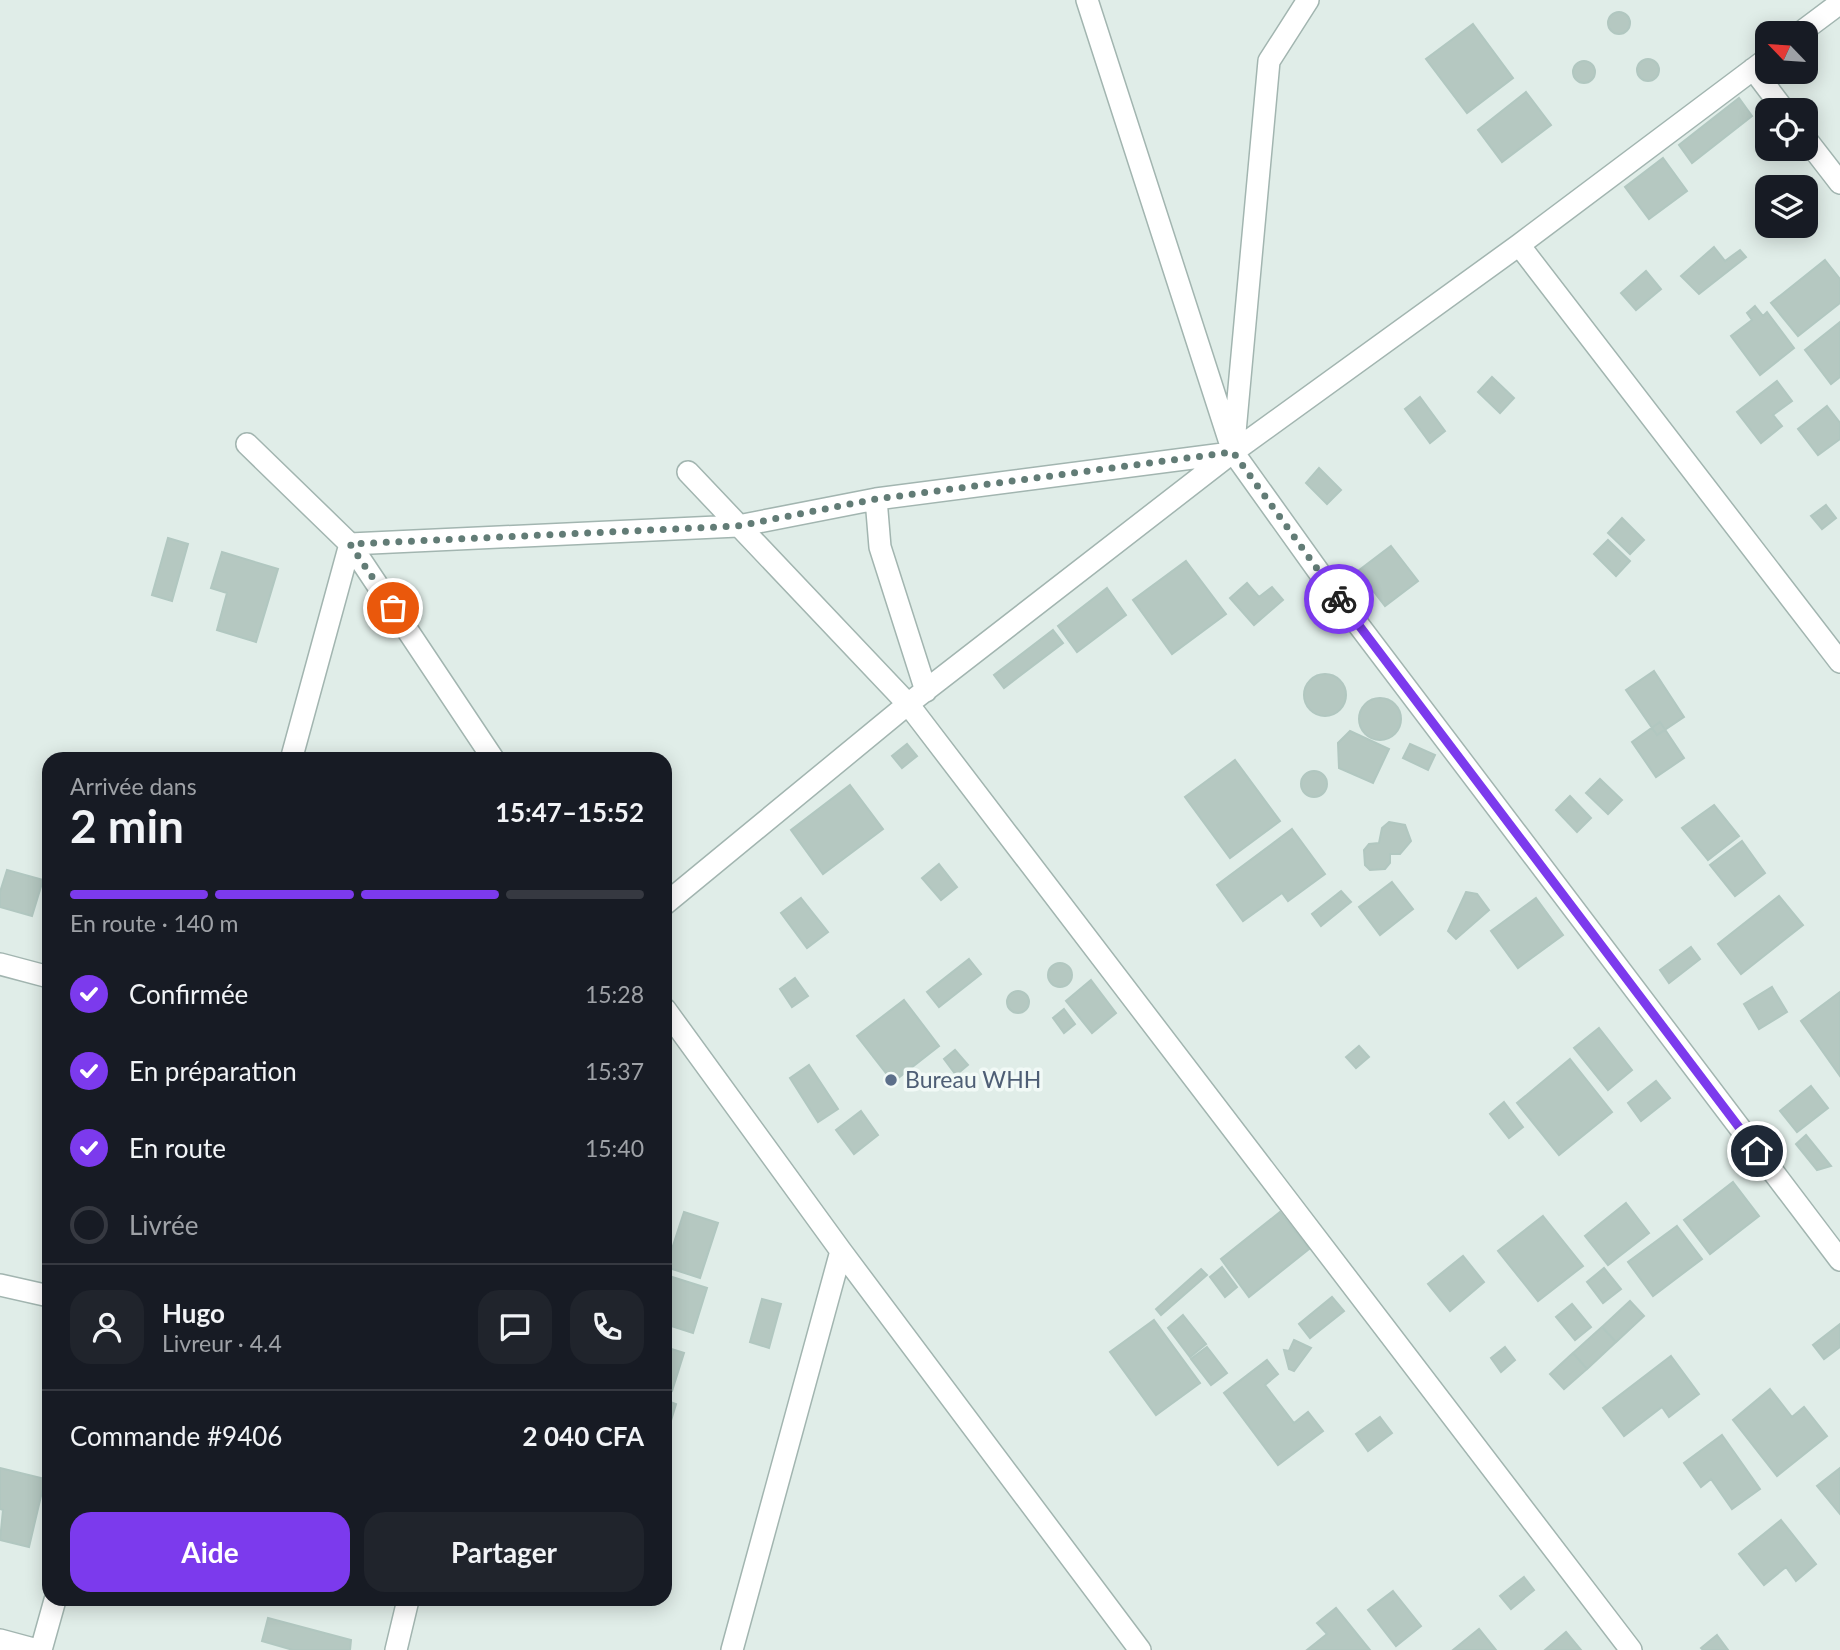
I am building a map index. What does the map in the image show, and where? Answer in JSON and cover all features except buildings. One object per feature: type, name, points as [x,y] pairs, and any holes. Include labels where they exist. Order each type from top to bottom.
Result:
[{"type":"street","points":[[1087,0],[1233,452],[1334,594],[1840,1260]]},
{"type":"street","points":[[1233,452],[1269,61],[1308,0]]},
{"type":"street","points":[[1816,21],[1840,3]]},
{"type":"street","points":[[672,898],[908,704],[1233,452],[1520,244],[1755,67]]},
{"type":"street","points":[[1818,155],[1840,183]]},
{"type":"street","points":[[1520,244],[1840,662]]},
{"type":"street","points":[[247,444],[350,544],[489,752]]},
{"type":"street","points":[[350,544],[738,526],[876,499],[1233,452]]},
{"type":"street","points":[[688,472],[908,704],[1631,1650]]},
{"type":"street","points":[[876,499],[880,547],[926,691]]},
{"type":"street","points":[[293,752],[350,544]]},
{"type":"street","points":[[0,964],[42,975]]},
{"type":"street","points":[[672,1019],[841,1251],[1140,1650]]},
{"type":"street","points":[[732,1650],[841,1251]]},
{"type":"street","points":[[0,1285],[42,1294]]},
{"type":"street","points":[[0,1640],[39,1650],[53,1606]]},
{"type":"street","points":[[396,1650],[407,1606]]},
{"type":"way so far","points":[[393,608],[350,544],[738,526],[876,499],[1233,452],[1339,599]]},
{"type":"place","name":"Bureau WHH","points":[[891,1080]]},
{"type":"route","points":[[1339,599],[1757,1151]]}]
